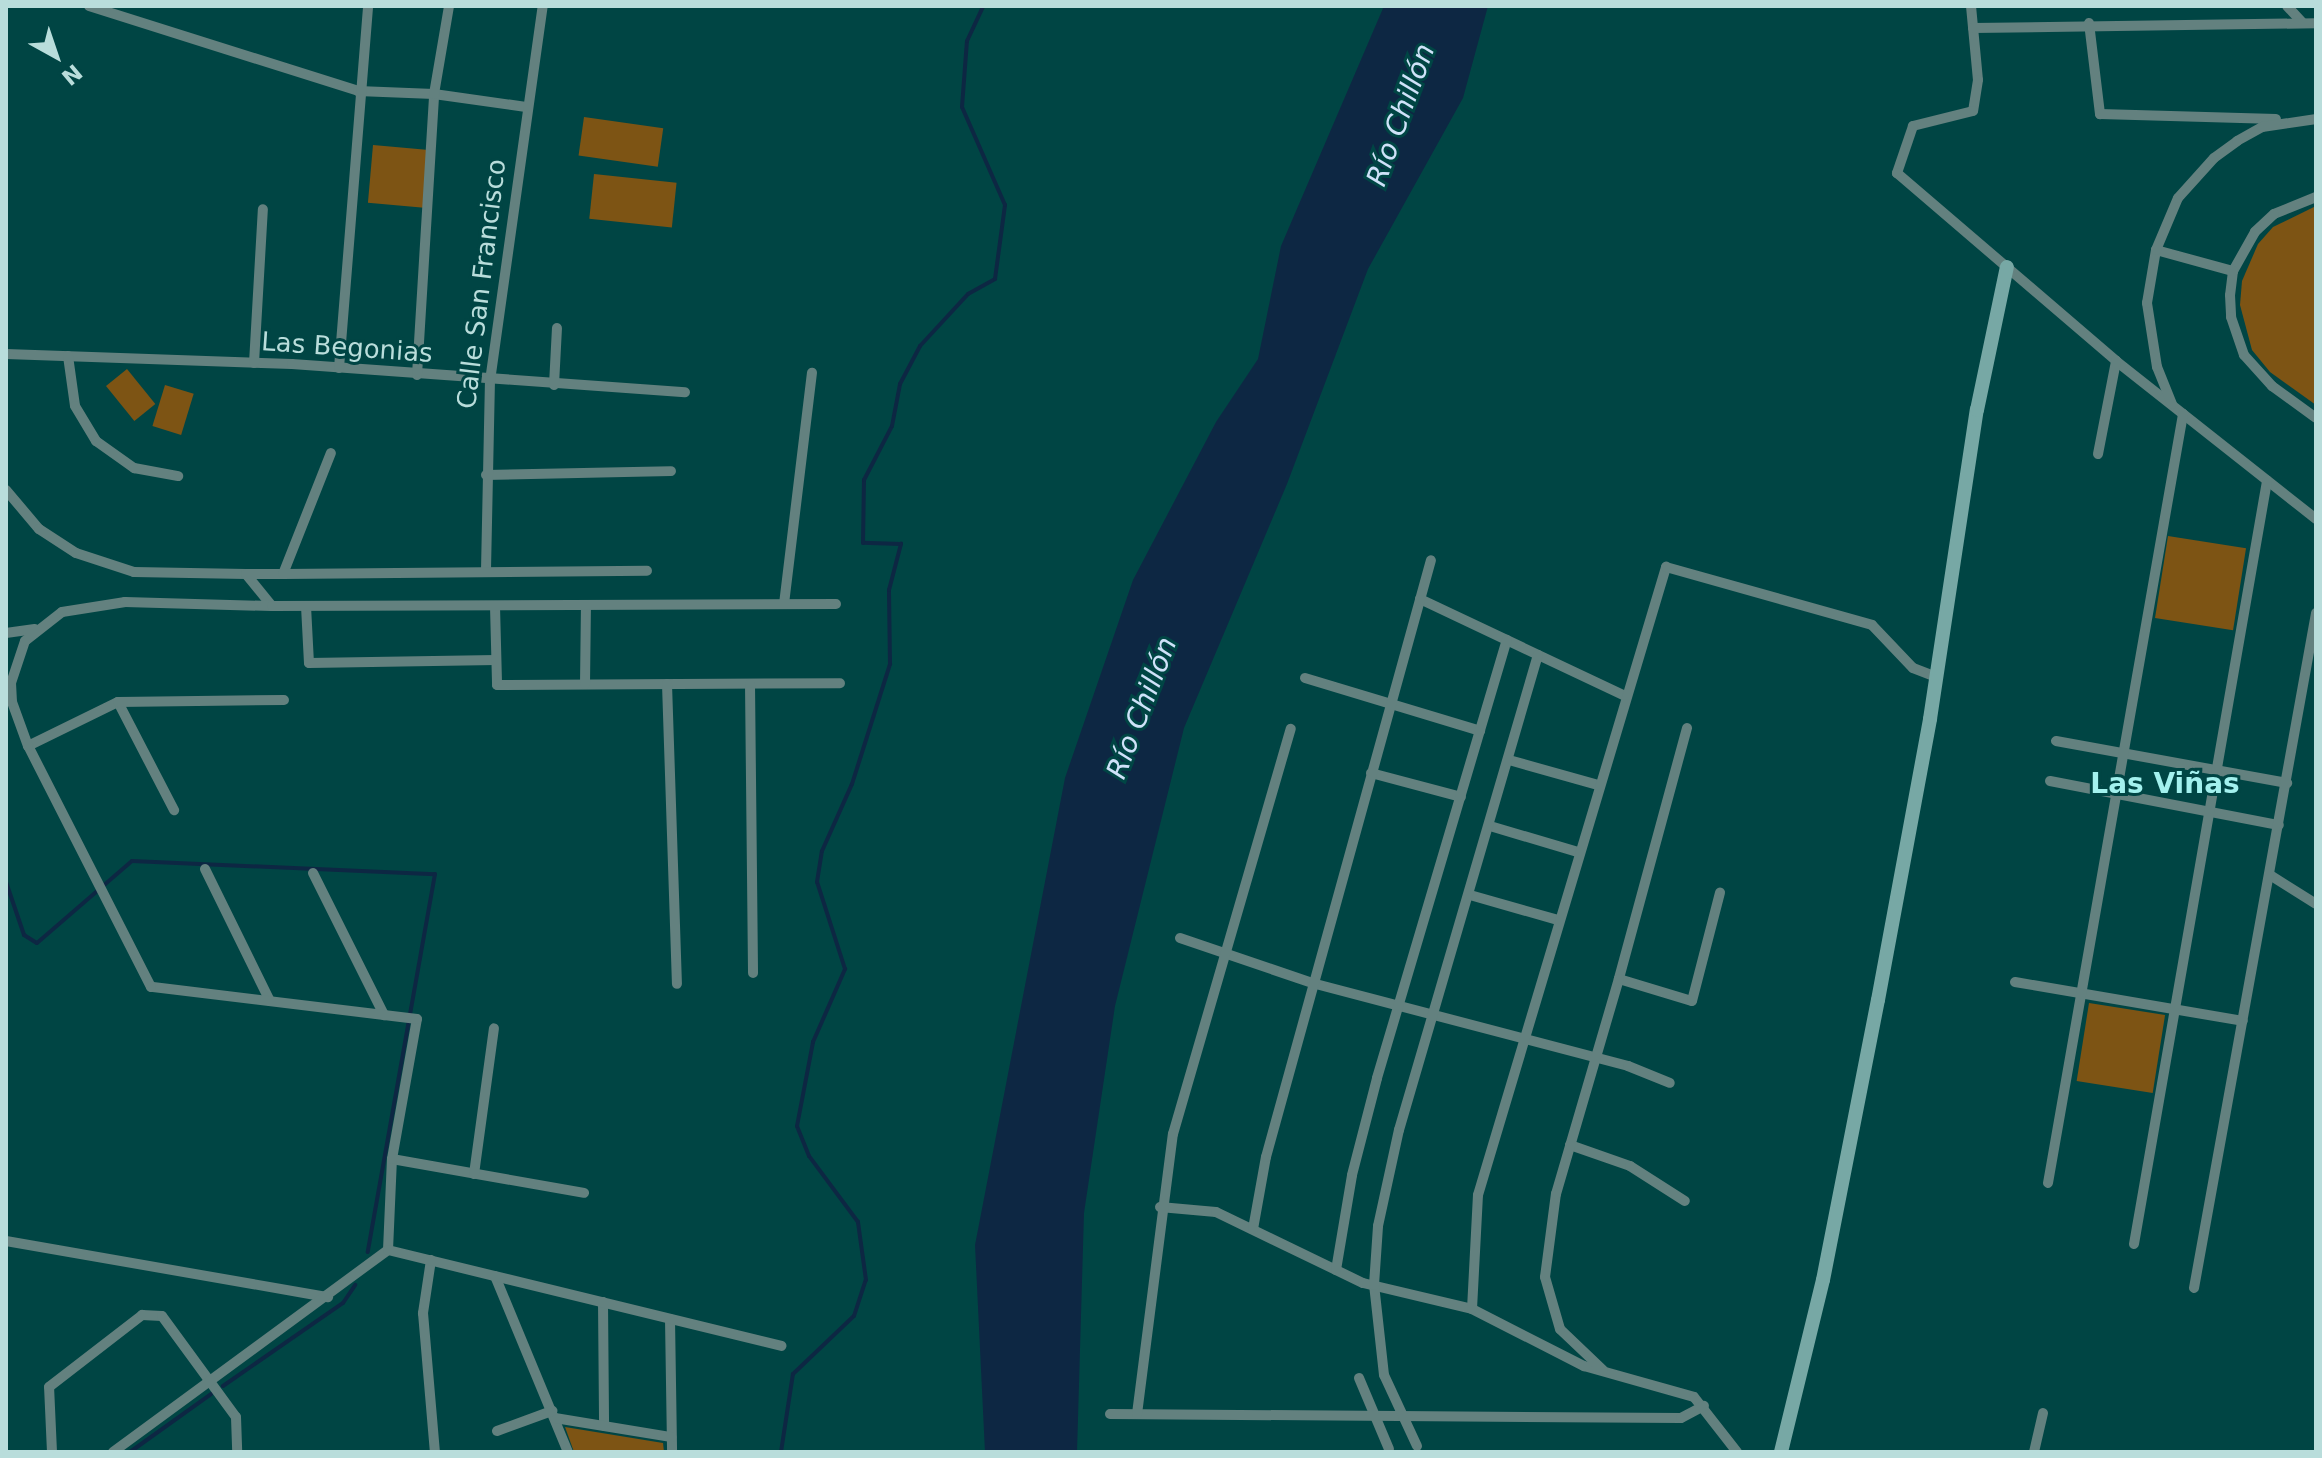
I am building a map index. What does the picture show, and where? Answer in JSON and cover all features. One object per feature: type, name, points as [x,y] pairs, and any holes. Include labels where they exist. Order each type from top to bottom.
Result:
[{"type":"street","points":[[89,6],[358,91],[434,94],[526,107]]},
{"type":"street","points":[[339,368],[358,91],[368,6]]},
{"type":"street","points":[[417,375],[434,94],[449,6]]},
{"type":"street","name":"Calle San Francisco","points":[[486,570],[490,381],[526,107],[543,6]]},
{"type":"street","points":[[1971,6],[1978,80],[1973,111],[1913,126],[1897,173],[2116,361],[2316,519]]},
{"type":"street","points":[[2292,8],[2303,23]]},
{"type":"street","points":[[1973,28],[2089,23],[2316,23]]},
{"type":"street","points":[[2089,23],[2101,115],[2316,119]]},
{"type":"street","points":[[2173,405],[2150,334],[2149,276],[2156,250],[2178,198],[2214,158],[2262,127],[2290,119]]},
{"type":"street","points":[[2316,197],[2274,214],[2255,232],[2233,271],[2231,317],[2244,355],[2272,386],[2316,418]]},
{"type":"street","points":[[254,363],[263,209]]},
{"type":"street","points":[[2156,250],[2233,271]]},
{"type":"street","points":[[1781,1452],[1823,1280],[1936,677],[1977,410],[2007,267]]},
{"type":"street","points":[[554,385],[557,328]]},
{"type":"street","name":"Las Begonias","points":[[6,354],[254,363],[685,392]]},
{"type":"street","points":[[68,356],[75,406],[96,441],[134,468],[178,476]]},
{"type":"street","points":[[2098,454],[2116,361]]},
{"type":"street","points":[[784,604],[812,373]]},
{"type":"street","points":[[2048,1183],[2183,414]]},
{"type":"street","points":[[283,574],[331,453]]},
{"type":"street","points":[[486,475],[671,471]]},
{"type":"street","points":[[2134,1244],[2267,481]]},
{"type":"street","points":[[6,490],[39,529],[76,553],[107,565],[157,574],[647,571]]},
{"type":"street","points":[[1253,1229],[1266,1157],[1312,983],[1431,560]]},
{"type":"street","points":[[1472,1309],[1478,1195],[1598,785],[1666,567],[1872,625],[1913,668],[1936,677]]},
{"type":"street","points":[[246,574],[272,606]]},
{"type":"street","points":[[1420,599],[1625,696]]},
{"type":"street","points":[[6,633],[35,629],[62,612],[125,602],[272,606],[836,604]]},
{"type":"street","points":[[585,684],[586,605]]},
{"type":"street","points":[[306,606],[309,663],[496,660]]},
{"type":"street","points":[[495,606],[497,685],[840,683]]},
{"type":"street","points":[[2194,1288],[2316,613]]},
{"type":"street","points":[[35,629],[15,661],[12,702],[28,746],[151,987],[417,1019],[392,1159],[388,1250],[211,1383],[113,1452]]},
{"type":"street","points":[[1336,1270],[1352,1175],[1398,1006],[1507,640]]},
{"type":"street","points":[[1417,1446],[1384,1375],[1374,1285],[1378,1226],[1399,1130],[1436,1016],[1538,655]]},
{"type":"street","points":[[1305,678],[1480,731]]},
{"type":"street","points":[[667,684],[677,984]]},
{"type":"street","points":[[750,684],[753,973]]},
{"type":"street","points":[[28,746],[118,702],[284,700]]},
{"type":"street","points":[[118,702],[174,810]]},
{"type":"street","points":[[1605,1372],[1560,1329],[1545,1277],[1556,1194],[1597,1059],[1687,728]]},
{"type":"street","points":[[1137,1414],[1160,1207],[1173,1134],[1291,729]]},
{"type":"street","points":[[2056,741],[2287,783]]},
{"type":"street","points":[[1509,760],[1598,785]]},
{"type":"street","points":[[1371,773],[1461,797]]},
{"type":"street","points":[[2050,781],[2279,825]]},
{"type":"street","points":[[1490,826],[1578,852]]},
{"type":"street","points":[[205,869],[270,1001]]},
{"type":"street","points":[[313,873],[384,1015]]},
{"type":"street","points":[[2270,875],[2316,904]]},
{"type":"street","points":[[1619,979],[1692,1001],[1720,893]]},
{"type":"street","points":[[1470,895],[1558,920]]},
{"type":"street","points":[[1180,938],[1312,983],[1597,1059],[1670,1083]]},
{"type":"street","points":[[2015,982],[2243,1021]]},
{"type":"street","points":[[474,1174],[494,1028]]},
{"type":"street","points":[[1570,1145],[1630,1166],[1685,1201]]},
{"type":"street","points":[[392,1159],[584,1193]]},
{"type":"street","points":[[1160,1207],[1216,1212],[1374,1285],[1493,1316],[1527,1342],[1605,1372],[1694,1397],[1737,1452]]},
{"type":"street","points":[[6,1241],[328,1297]]},
{"type":"street","points":[[388,1250],[781,1346]]},
{"type":"street","points":[[431,1260],[423,1313],[435,1452]]},
{"type":"street","points":[[495,1276],[568,1452]]},
{"type":"street","points":[[603,1302],[604,1426]]},
{"type":"street","points":[[52,1452],[49,1387],[142,1315],[162,1316],[236,1417],[237,1452]]},
{"type":"street","points":[[670,1319],[672,1452]]},
{"type":"street","points":[[1359,1378],[1389,1449]]},
{"type":"street","points":[[1110,1414],[1681,1418],[1704,1406]]},
{"type":"street","points":[[2034,1452],[2043,1413]]},
{"type":"street","points":[[497,1431],[554,1415],[671,1437]]},
{"type":"shaded area","points":[[584,117],[663,128],[658,167],[579,156]]},
{"type":"shaded area","points":[[373,145],[432,150],[427,208],[368,203]]},
{"type":"shaded area","points":[[594,174],[677,183],[672,227],[589,219]]},
{"type":"shaded area","points":[[2316,206],[2316,405],[2270,372],[2252,350],[2240,305],[2242,281],[2258,244],[2273,227]]},
{"type":"shaded area","points":[[127,369],[155,404],[134,421],[106,386]]},
{"type":"shaded area","points":[[165,385],[194,394],[181,435],[152,426]]},
{"type":"shaded area","points":[[2168,536],[2246,548],[2233,630],[2155,618]]},
{"type":"shaded area","points":[[2089,1003],[2165,1015],[2153,1093],[2077,1081]]},
{"type":"shaded area","points":[[565,1427],[663,1443],[664,1452],[574,1452]]},
{"type":"water","name":"Río Chillón","points":[[1384,6],[1488,6],[1463,98],[1368,269],[1287,484],[1184,728],[1115,1006],[1084,1213],[1077,1452],[985,1452],[975,1245],[1065,778],[1133,580],[1216,422],[1258,359],[1281,246]]},
{"type":"waterway","points":[[781,1452],[793,1374],[854,1316],[866,1280],[858,1222],[809,1156],[797,1126],[813,1042],[845,969],[817,882],[822,851],[852,784],[890,664],[889,590],[901,544],[863,543],[864,480],[892,426],[900,384],[920,346],[968,294],[995,279],[1005,205],[962,107],[967,41],[983,6]]},
{"type":"waterway","points":[[6,882],[24,935],[37,943],[132,861],[435,874],[368,1252]]},
{"type":"waterway","points":[[223,1386],[343,1303],[355,1285]]},
{"type":"waterway","points":[[130,1452],[211,1394]]},
{"type":"district","name":"Las Viñas","points":[[2165,784]]}]
